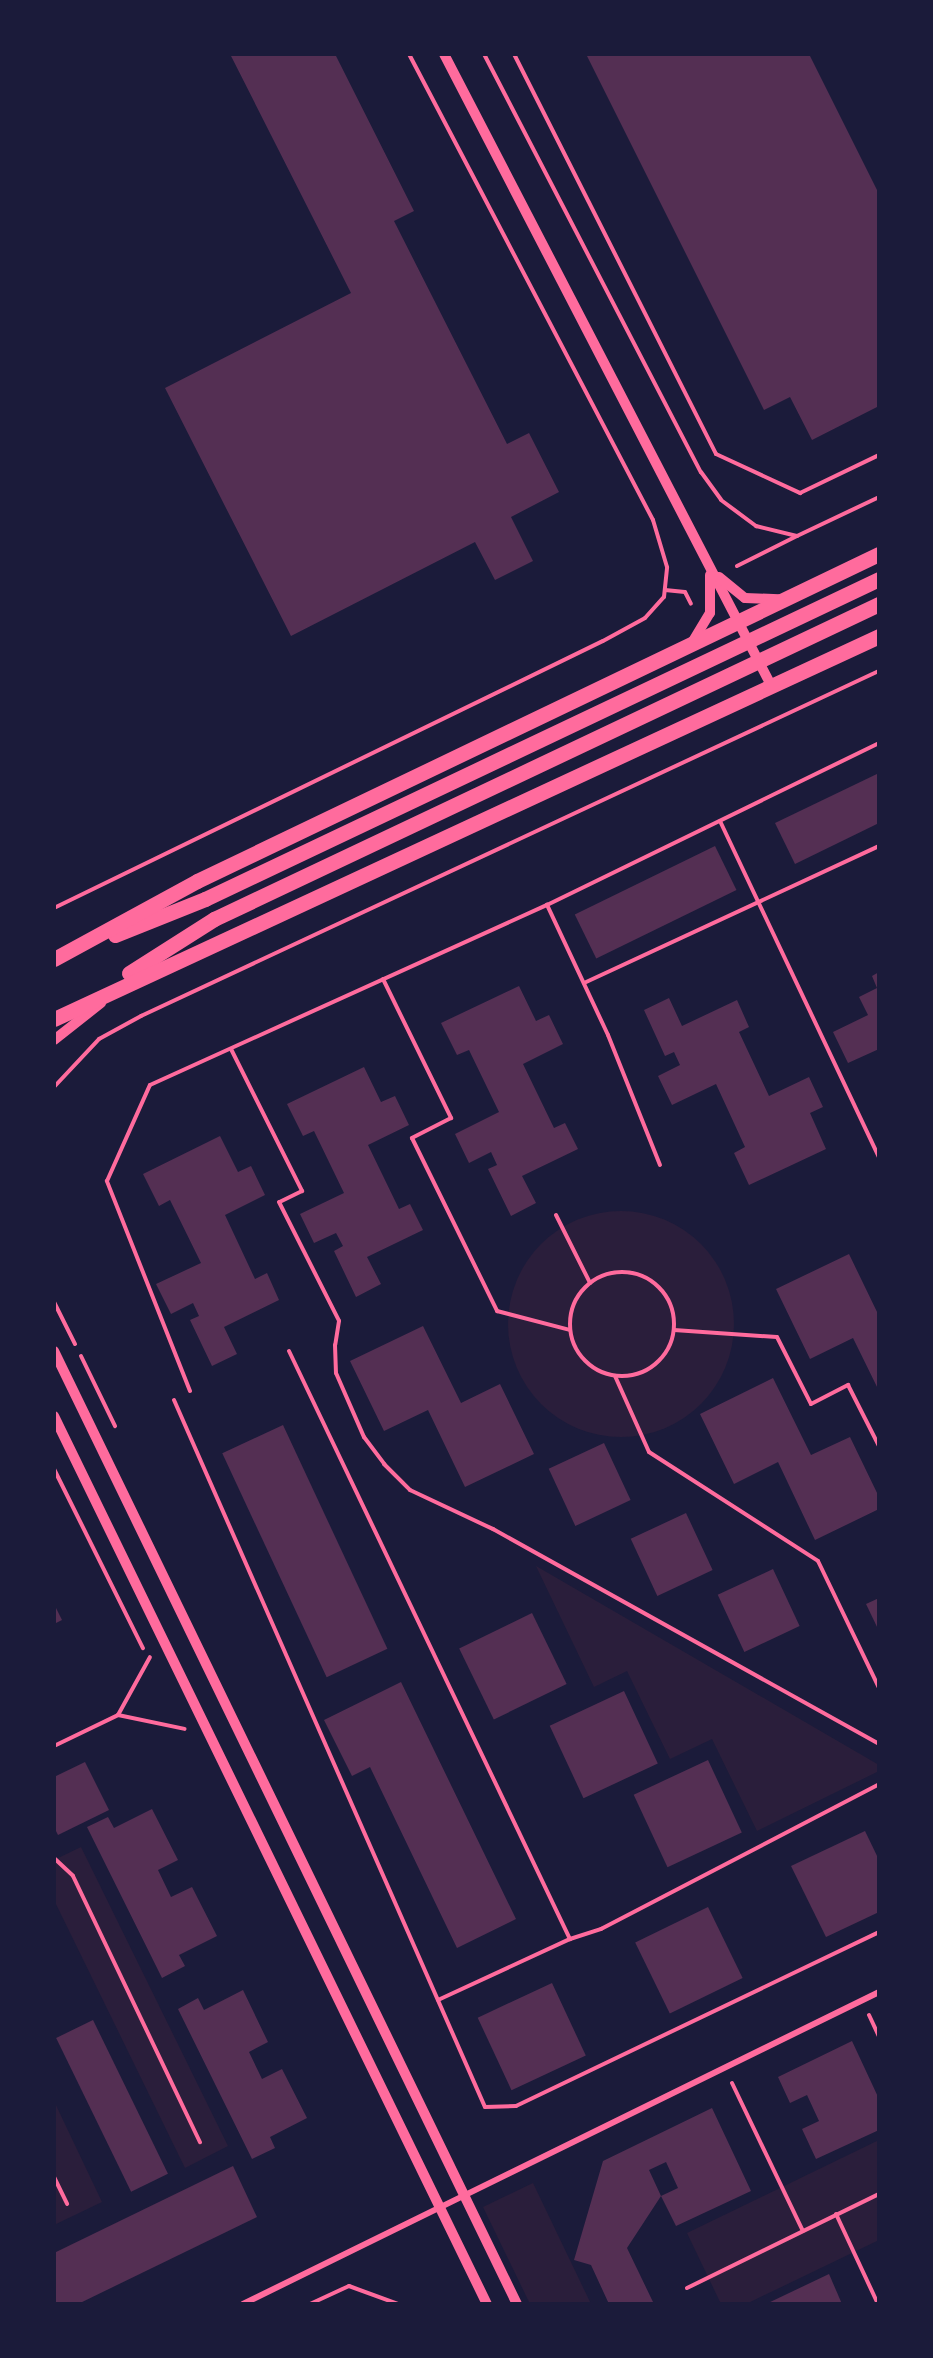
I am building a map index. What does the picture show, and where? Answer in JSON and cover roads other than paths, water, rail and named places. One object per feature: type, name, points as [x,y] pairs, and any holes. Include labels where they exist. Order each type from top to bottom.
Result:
[{"type":"main road","points":[[54,960],[197,881],[879,554]]},
{"type":"main road","points":[[54,960],[205,899],[879,579]]},
{"type":"main road","points":[[80,1005],[214,919],[879,604]]},
{"type":"main road","points":[[54,1019],[139,977],[879,636]]},
{"type":"street","points":[[444,54],[771,685]]},
{"type":"street","points":[[684,649],[698,634],[710,613],[714,578],[706,560]]},
{"type":"street","points":[[714,578],[745,598],[773,600],[791,597]]},
{"type":"street","points":[[54,1041],[139,977]]},
{"type":"street","points":[[54,1351],[517,2304]]},
{"type":"street","points":[[54,1416],[163,1635],[487,2304]]},
{"type":"street","points":[[243,2304],[879,1992]]}]
